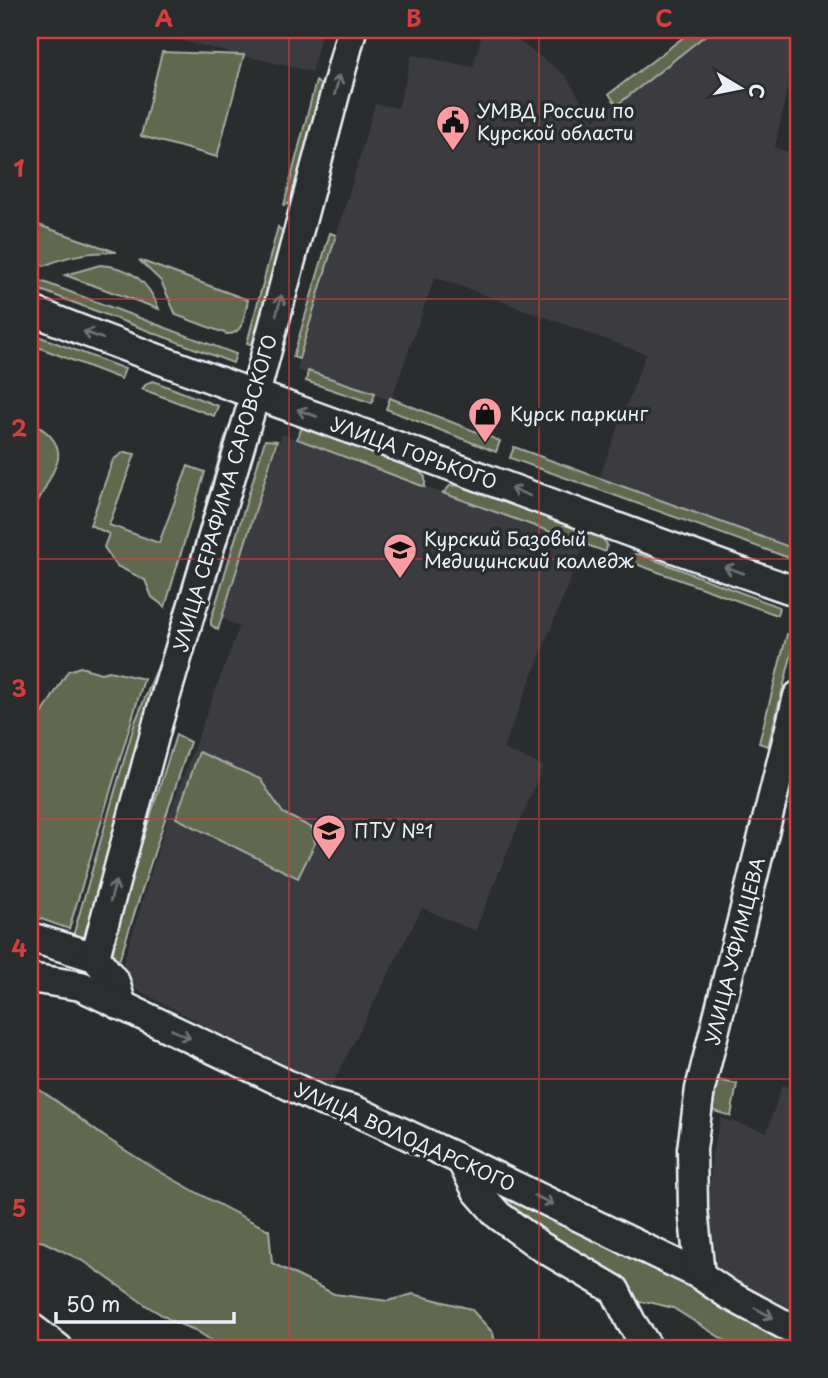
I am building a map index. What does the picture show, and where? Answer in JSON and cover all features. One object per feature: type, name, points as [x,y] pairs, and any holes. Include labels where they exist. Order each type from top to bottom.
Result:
[{"type":"street","name":"УЛИЦА СЕРАФИМА САРОВСКОГО","points":[[95,957],[158,722],[255,395],[352,30]]},
{"type":"street","name":"УЛИЦА ГОРЬКОГО","points":[[30,310],[143,355],[622,531],[798,592]]},
{"type":"street","name":"УЛИЦА УФИМЦЕВА","points":[[700,1275],[693,1209],[692,1149],[700,1089],[798,696]]},
{"type":"street","points":[[30,937],[95,957],[115,982],[119,1005]]},
{"type":"street","name":"УЛИЦА ВОЛОДАРСКОГО","points":[[30,978],[81,986],[324,1102],[354,1110],[700,1275],[798,1332]]},
{"type":"street","points":[[461,1160],[477,1191],[498,1215],[540,1246],[615,1290],[648,1348]]},
{"type":"street","points":[[30,1327],[58,1348]]},
{"type":"shaded area","points":[[135,30],[322,30],[312,72]]},
{"type":"shaded area","points":[[451,30],[497,30],[519,41],[565,75],[594,120],[708,30],[760,30],[797,41],[775,148],[798,154],[798,554],[597,483],[646,354],[435,277],[391,400],[297,370],[375,104],[398,108],[412,55],[473,67],[481,37]]},
{"type":"shaded area","name":"ПТУ №1","points":[[282,434],[584,545],[503,749],[543,766],[475,931],[422,908],[329,1091],[118,980],[169,814],[239,627],[218,616]]},
{"type":"shaded area","points":[[782,1085],[798,1091],[798,1347],[700,1293],[711,1268],[708,1211],[712,1153],[721,1118],[767,1132]]},
{"type":"green space","points":[[693,30],[712,30],[617,105],[609,94]]},
{"type":"green space","points":[[162,52],[244,55],[217,157],[141,136]]},
{"type":"green space","points":[[316,81],[324,88],[295,202],[284,205]]},
{"type":"green space","points":[[30,222],[116,252],[79,255],[44,266],[30,260]]},
{"type":"green space","points":[[278,227],[286,235],[257,346],[247,343]]},
{"type":"green space","points":[[330,233],[336,235],[299,359],[293,357]]},
{"type":"green space","points":[[139,260],[248,300],[240,327],[227,334],[176,315],[161,281]]},
{"type":"green space","points":[[100,265],[121,269],[137,277],[150,291],[159,309],[65,275]]},
{"type":"green space","points":[[30,277],[236,354],[233,363],[30,286]]},
{"type":"green space","points":[[30,333],[125,369],[121,379],[30,344]]},
{"type":"green space","points":[[308,371],[375,393],[372,403],[306,381]]},
{"type":"green space","points":[[153,381],[218,406],[214,416],[142,389]]},
{"type":"green space","points":[[390,398],[500,441],[496,452],[386,409]]},
{"type":"green space","points":[[30,423],[50,436],[58,452],[55,469],[34,509],[30,507]]},
{"type":"green space","points":[[302,427],[418,470],[425,477],[425,487],[297,439]]},
{"type":"green space","points":[[226,435],[234,437],[87,940],[73,936],[135,722],[161,659]]},
{"type":"green space","points":[[265,440],[277,441],[218,630],[211,625],[211,620]]},
{"type":"green space","points":[[514,447],[798,550],[795,560],[510,458]]},
{"type":"green space","points":[[124,452],[135,454],[109,525],[159,543],[188,466],[205,472],[165,607],[152,597],[145,580],[117,566],[104,547],[109,534],[90,525],[113,460]]},
{"type":"green space","points":[[457,485],[602,538],[607,544],[606,552],[443,493],[450,486]]},
{"type":"green space","points":[[639,554],[779,607],[777,615],[625,560],[630,555]]},
{"type":"green space","points":[[787,634],[796,637],[768,746],[759,743]]},
{"type":"green space","points":[[80,667],[144,679],[69,929],[30,915],[30,734],[68,671]]},
{"type":"green space","points":[[176,735],[190,742],[117,967],[113,952],[116,932]]},
{"type":"green space","points":[[199,752],[260,779],[283,813],[312,828],[315,843],[298,878],[176,818]]},
{"type":"green space","points":[[712,1079],[737,1084],[731,1116],[707,1109]]},
{"type":"green space","points":[[30,1085],[145,1162],[269,1230],[272,1263],[334,1294],[388,1301],[413,1294],[471,1309],[493,1333],[496,1348],[223,1348],[195,1330],[174,1322],[85,1262],[44,1242],[30,1239],[30,1154],[35,1142],[30,1139]]},
{"type":"green space","points":[[486,1188],[685,1284],[798,1348],[737,1348],[673,1308],[649,1302],[629,1303],[552,1245]]},
{"type":"place","name":"УМВД России по Курской области","points":[[453,152]]},
{"type":"place","name":"Курск паркинг","points":[[485,444]]},
{"type":"place","name":"Курский Базовый Медицинский колледж","points":[[400,580]]},
{"type":"place","name":"ПТУ №1","points":[[329,861]]}]
